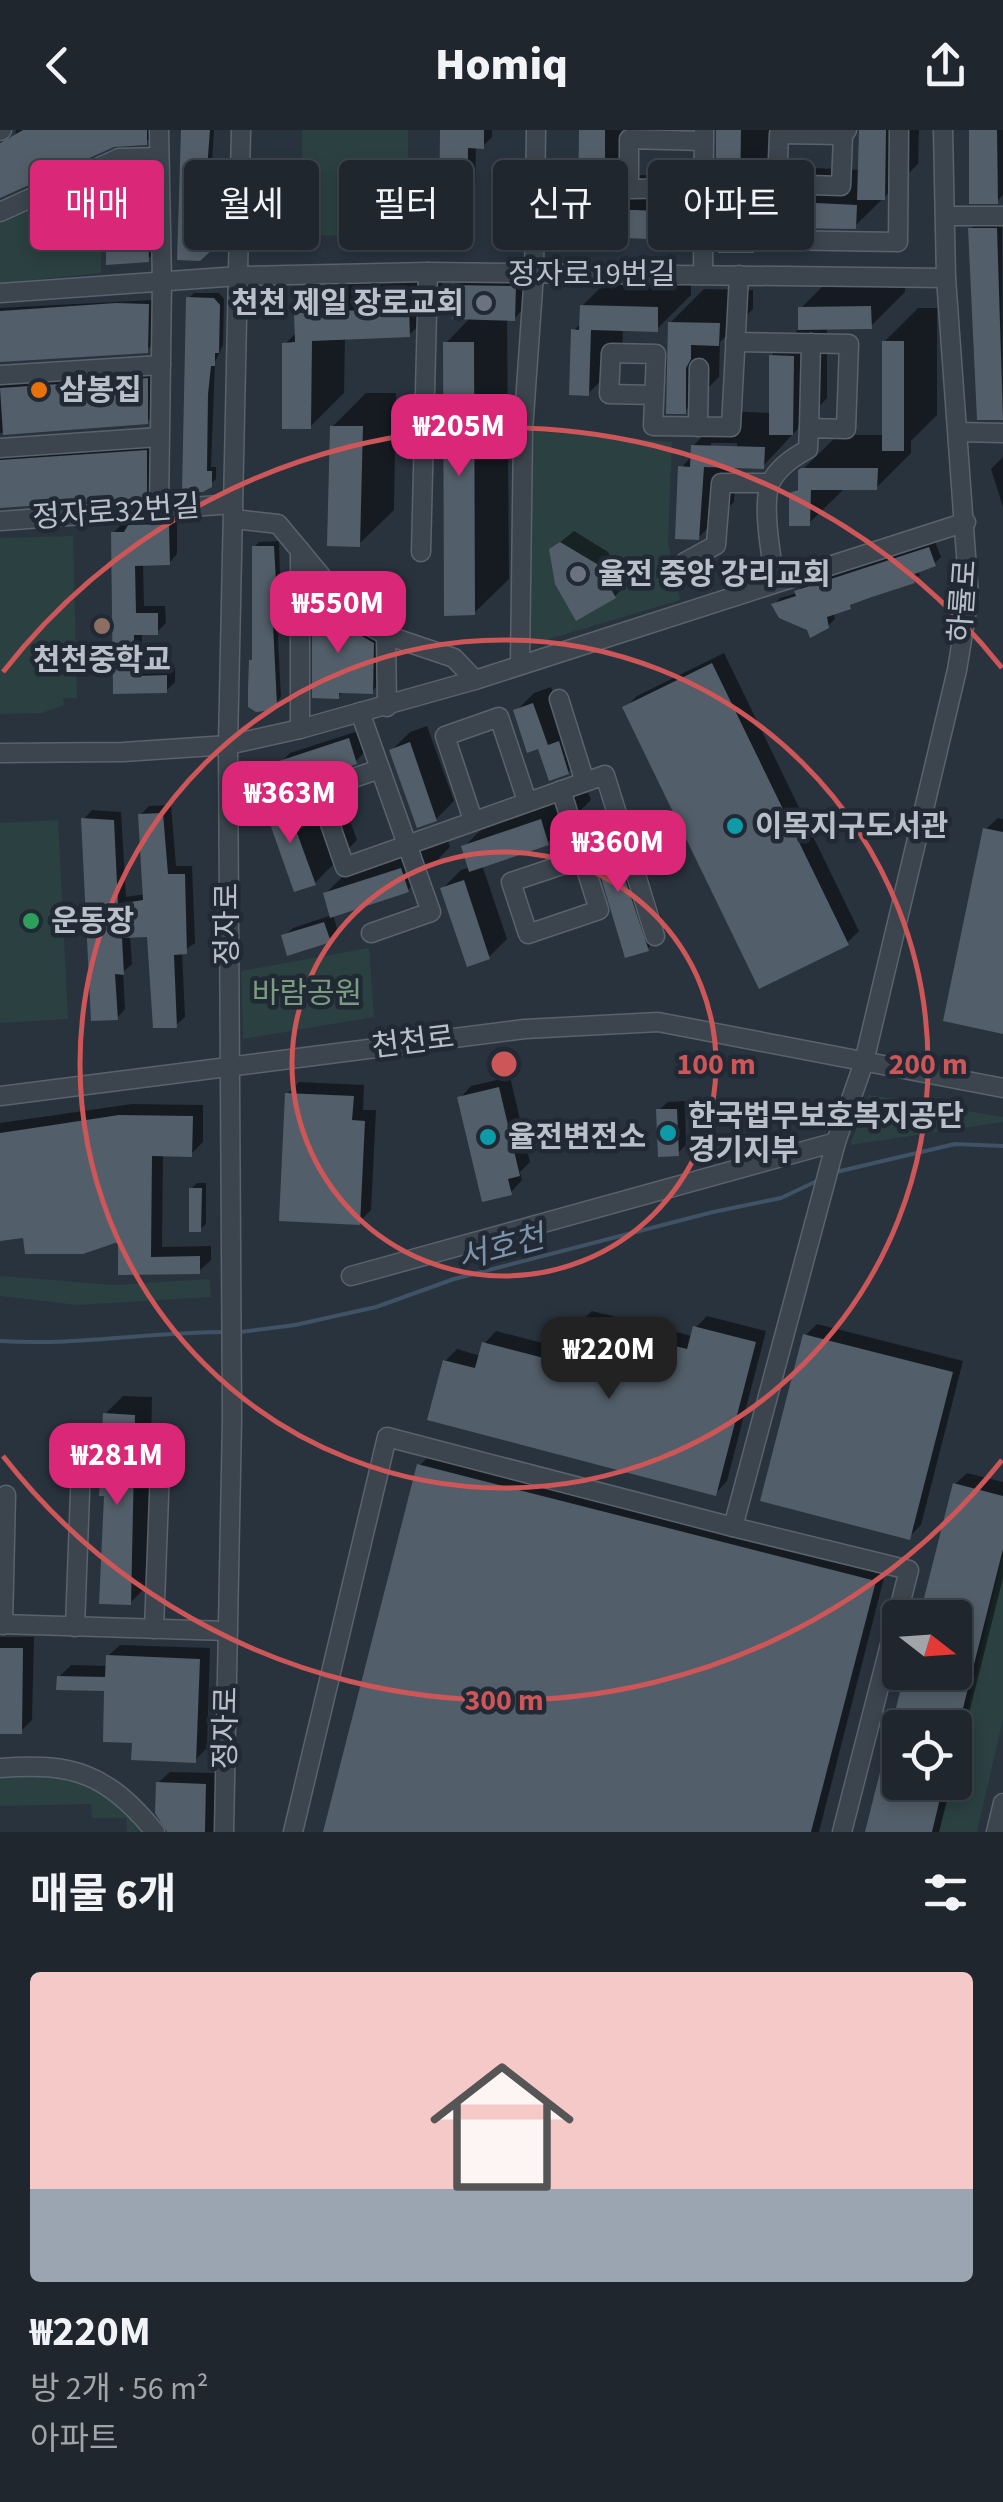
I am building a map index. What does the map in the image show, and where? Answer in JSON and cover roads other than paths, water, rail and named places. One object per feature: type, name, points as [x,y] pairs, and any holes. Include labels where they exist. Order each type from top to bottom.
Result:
[{"type":"street","points":[[159,130],[159,508]]},
{"type":"street","name":"정자로","points":[[224,1832],[232,1384],[228,745],[242,130]]},
{"type":"street","points":[[520,664],[522,431],[534,274],[536,130]]},
{"type":"street","points":[[814,241],[898,242],[899,130]]},
{"type":"street","name":"하률로","points":[[734,1528],[836,1142],[864,1062],[958,670],[970,597],[946,278],[944,130]]},
{"type":"street","points":[[778,160],[779,134],[845,132],[841,186],[814,185]]},
{"type":"street","points":[[648,188],[629,188],[629,139],[704,135]]},
{"type":"street","points":[[0,212],[119,158],[159,157]]},
{"type":"street","points":[[946,216],[1003,216]]},
{"type":"street","points":[[702,274],[703,250]]},
{"type":"street","points":[[421,552],[428,272]]},
{"type":"street","name":"정자로19번길","points":[[0,294],[239,276],[428,272],[946,278]]},
{"type":"street","points":[[654,395],[653,426],[731,427],[739,274]]},
{"type":"street","points":[[735,342],[848,344],[846,428],[809,428]]},
{"type":"street","points":[[775,582],[768,522],[769,484],[786,462],[808,448],[811,343]]},
{"type":"street","points":[[0,375],[161,365]]},
{"type":"street","points":[[698,427],[699,368]]},
{"type":"street","points":[[958,432],[1003,433]]},
{"type":"street","points":[[0,448],[160,437]]},
{"type":"street","points":[[684,562],[716,545],[721,484],[769,484]]},
{"type":"street","name":"정자로32번길","points":[[0,521],[159,508],[233,511],[278,524],[357,619],[386,635],[454,658],[476,680]]},
{"type":"street","points":[[0,753],[123,752],[228,745],[300,729],[476,680],[966,522]]},
{"type":"street","points":[[300,550],[300,729]]},
{"type":"street","points":[[386,635],[387,707]]},
{"type":"street","points":[[559,699],[585,782]]},
{"type":"street","points":[[360,712],[431,912],[371,934]]},
{"type":"street","points":[[473,820],[444,736],[499,717],[527,802]]},
{"type":"street","points":[[309,793],[380,770]]},
{"type":"street","points":[[328,818],[345,866],[605,775],[655,936]]},
{"type":"street","points":[[561,790],[600,910],[528,934],[510,882],[583,858]]},
{"type":"street","name":"천천로","points":[[0,1096],[525,1028],[658,1022],[1003,1088]]},
{"type":"street","points":[[351,1276],[836,1142]]},
{"type":"street","points":[[292,1832],[387,1437],[910,1570],[842,1832]]},
{"type":"street","points":[[75,1626],[82,1438]]},
{"type":"street","points":[[154,1628],[161,1443]]},
{"type":"street","points":[[6,1494],[2,1624],[228,1631]]},
{"type":"street","points":[[0,1768],[54,1765],[78,1772],[126,1799],[155,1832]]},
{"type":"street","points":[[996,1832],[1003,1802]]},
{"type":"waterway","name":"서호천","points":[[836,1172],[955,1144],[1003,1146]]},
{"type":"waterway","name":"서호천","points":[[240,1332],[295,1325],[376,1307],[454,1279],[781,1198],[819,1180]]},
{"type":"waterway","name":"서호천","points":[[0,1341],[57,1342],[225,1332]]},
{"type":"place","name":"천천 제일 장로교회","points":[[484,303]]},
{"type":"place","name":"삼봉집","points":[[39,390]]},
{"type":"place","name":"율전 중앙 강리교회","points":[[578,574]]},
{"type":"place","name":"천천중학교","points":[[102,626]]},
{"type":"place","name":"이목지구도서관","points":[[735,826]]},
{"type":"place","name":"운동장","points":[[31,921]]},
{"type":"place","name":"한국법무보호복지공단 경기지부","points":[[668,1133]]},
{"type":"place","name":"율전변전소","points":[[488,1137]]},
{"type":"park label","name":"바람공원","points":[[307,993]]}]
